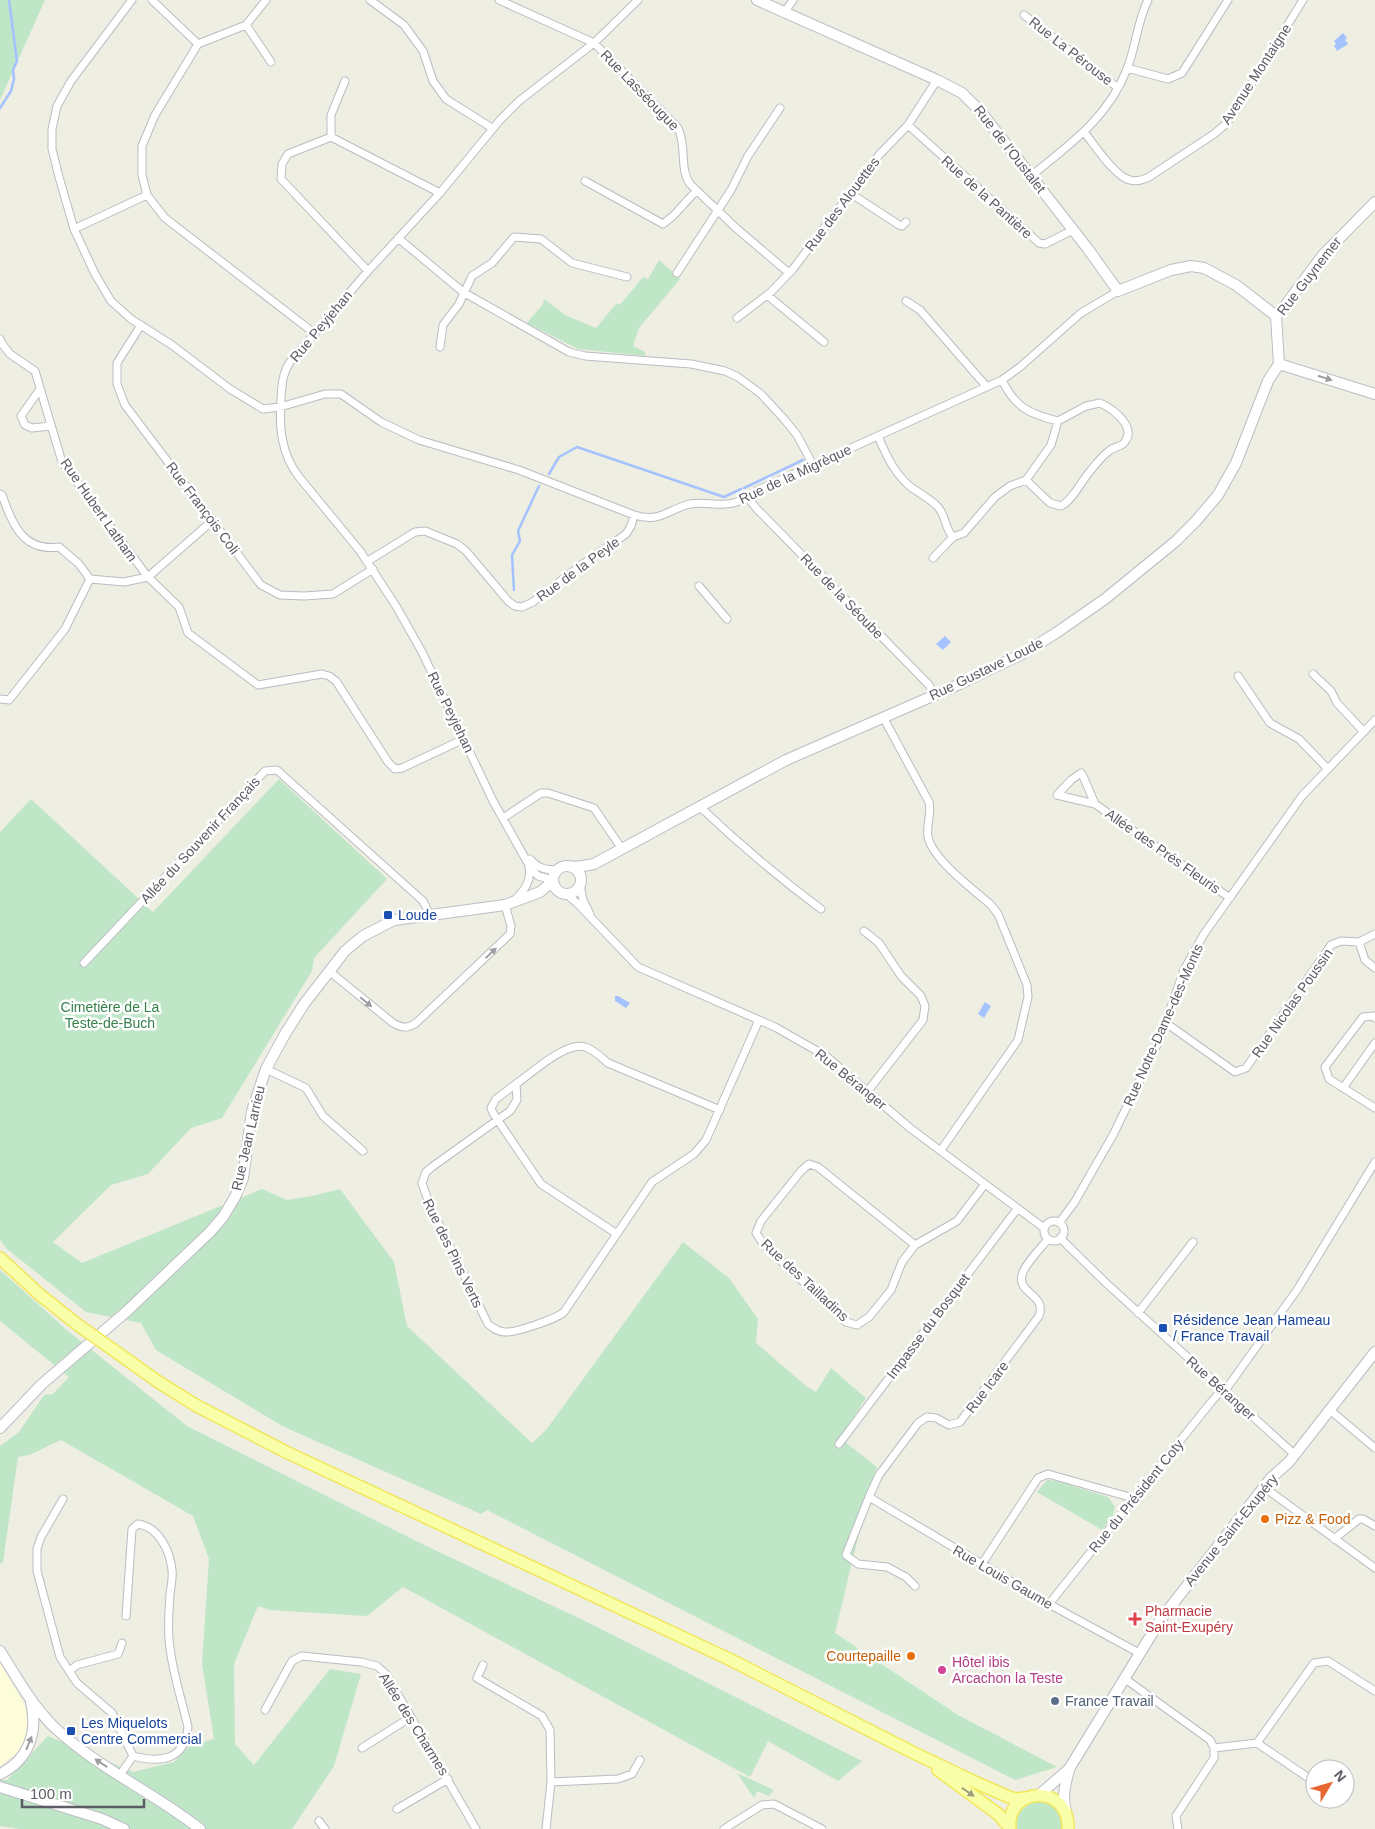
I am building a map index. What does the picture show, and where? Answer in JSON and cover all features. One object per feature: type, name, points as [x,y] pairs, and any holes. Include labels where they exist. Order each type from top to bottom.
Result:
[{"type":"main road","points":[[0,1258],[39,1294],[78,1325],[160,1384],[198,1406],[277,1447],[731,1660],[914,1753],[1009,1797],[1016,1799],[1039,1795],[1055,1800],[1068,1823]]},
{"type":"main road","points":[[914,1753],[984,1803],[998,1814],[1010,1828]]},
{"type":"main road","points":[[1010,1828],[1010,1818],[1013,1810],[1025,1798]]},
{"type":"street","name":"Rue de la Migrèque","points":[[132,0],[71,81],[57,106],[52,129],[52,149],[74,229],[105,293],[116,307],[258,407],[267,409],[280,407],[325,394],[341,394],[381,422],[419,440],[518,470],[634,515],[656,518],[690,504],[732,504],[748,498],[760,488],[1002,380],[1020,367],[1081,313],[1118,292],[1171,270],[1191,266],[1204,268],[1236,285],[1276,316]]},
{"type":"street","points":[[152,0],[198,44]]},
{"type":"street","points":[[266,0],[246,25],[198,44],[155,115],[142,146],[142,175],[147,195],[165,218],[314,333]]},
{"type":"street","points":[[370,0],[404,25],[423,51],[433,81],[446,99],[492,128]]},
{"type":"street","points":[[499,0],[594,43]]},
{"type":"street","name":"Rue Peyjehan","points":[[553,881],[542,878],[534,873],[503,818],[409,627],[368,561],[291,464],[282,440],[280,407],[282,381],[285,369],[314,333],[440,193],[492,128],[519,101],[594,43],[638,0]]},
{"type":"street","name":"Rue de l'Oustalet","points":[[757,0],[936,80],[970,99],[1074,230],[1118,292]]},
{"type":"street","points":[[784,13],[793,0]]},
{"type":"street","points":[[1031,176],[1084,132],[1107,108],[1127,68],[1140,14],[1148,0]]},
{"type":"street","points":[[1127,68],[1168,79],[1182,73],[1228,0]]},
{"type":"street","name":"Avenue Montaigne","points":[[1084,132],[1120,175],[1131,181],[1138,181],[1149,177],[1214,134],[1227,123],[1303,0]]},
{"type":"street","name":"Rue La Pérouse","points":[[1024,15],[1118,88]]},
{"type":"street","points":[[246,25],[271,62]]},
{"type":"street","name":"Rue Lasséougue","points":[[594,43],[678,128],[684,141],[686,175],[696,190],[746,237],[789,273]]},
{"type":"street","name":"Rue des Alouettes","points":[[737,318],[767,296],[789,273],[879,155],[908,125],[936,80]]},
{"type":"street","points":[[331,137],[331,115],[346,81]]},
{"type":"street","points":[[677,273],[733,186],[748,156],[780,108]]},
{"type":"street","name":"Rue de la Pantière","points":[[908,125],[1040,243],[1046,244],[1074,230]]},
{"type":"street","points":[[368,271],[281,179],[282,164],[288,154],[331,137],[440,193]]},
{"type":"street","points":[[586,180],[663,224],[673,216],[696,190]]},
{"type":"street","points":[[850,193],[900,225],[902,226],[906,222]]},
{"type":"street","points":[[74,229],[147,195]]},
{"type":"street","name":"Rue Guynemer","points":[[1279,364],[1276,316],[1323,254],[1375,202]]},
{"type":"street","points":[[440,347],[442,325],[459,304],[472,276],[492,263],[510,240],[517,236],[541,240],[572,263],[627,277]]},
{"type":"street","points":[[398,238],[463,292],[562,349],[585,356],[691,364],[725,371],[738,377],[761,394],[784,419],[797,435],[813,465]]},
{"type":"street","points":[[767,296],[824,342]]},
{"type":"street","points":[[906,301],[920,310],[986,386]]},
{"type":"street","name":"Rue François Coli","points":[[141,325],[117,363],[117,384],[125,405],[261,585],[280,595],[333,594],[373,569]]},
{"type":"street","name":"Rue Hubert Latham","points":[[0,339],[2,345],[10,354],[35,371],[62,462],[148,577],[179,607],[188,633],[258,685],[322,674],[329,676],[336,681],[388,762],[395,769],[402,768],[464,739]]},
{"type":"street","points":[[1279,364],[1375,394]]},
{"type":"street","name":"Rue Gustave Loude","points":[[571,867],[594,864],[786,760],[935,695],[1022,654],[1050,638],[1105,599],[1176,541],[1209,507],[1230,475],[1268,381],[1279,364]]},
{"type":"street","points":[[1002,380],[1010,395],[1031,413],[1058,420],[1095,403],[1100,404],[1122,418],[1127,426],[1128,434],[1122,444],[1111,449],[1089,472],[1069,501],[1062,506],[1050,502],[1026,480]]},
{"type":"street","points":[[40,389],[21,416],[25,425],[32,428],[51,426]]},
{"type":"street","points":[[933,558],[953,537],[964,533],[995,497],[1010,486],[1026,480],[1051,445],[1058,420]]},
{"type":"street","points":[[878,436],[892,465],[912,488],[925,495],[938,507],[945,518],[948,533],[953,537]]},
{"type":"street","points":[[0,494],[11,522],[28,542],[45,549],[58,547],[79,564],[90,578],[124,582],[148,577],[212,521]]},
{"type":"street","name":"Rue de la Séoube","points":[[748,498],[928,685],[935,695]]},
{"type":"street","name":"Rue de la Peyle","points":[[368,561],[415,532],[425,531],[462,548],[505,598],[515,606],[522,607],[533,602],[580,566],[621,539],[631,526],[634,515]]},
{"type":"street","points":[[0,699],[9,700],[65,629],[90,578]]},
{"type":"street","points":[[699,586],[727,619]]},
{"type":"street","points":[[1314,674],[1331,691],[1337,703],[1364,732]]},
{"type":"street","points":[[1238,676],[1270,723],[1299,739],[1328,769]]},
{"type":"street","points":[[883,717],[929,802],[928,836],[934,852],[991,905],[998,914],[1027,985],[1028,997],[1018,1040],[941,1150]]},
{"type":"street","name":"Rue Notre-Dame-des-Monts","points":[[1059,1222],[1074,1203],[1113,1135],[1158,1041],[1188,963],[1204,934],[1302,796],[1375,720]]},
{"type":"street","name":"Allée du Souvenir Français","points":[[84,964],[265,771],[277,770],[423,901],[430,915]]},
{"type":"street","name":"Allée des Prés Fleuris","points":[[1095,804],[1084,776],[1081,774],[1071,780],[1057,795],[1063,798],[1095,804],[1230,898]]},
{"type":"street","points":[[503,818],[541,793],[548,793],[594,808],[622,849]]},
{"type":"street","points":[[700,806],[742,846],[821,908]]},
{"type":"street","name":"Rue Peyjehan","points":[[523,851],[538,867],[549,870],[558,869]]},
{"type":"street","name":"Rue Peyjehan","points":[[509,903],[524,890],[530,877],[523,851]]},
{"type":"street","name":"Rue Gustave Loude","points":[[580,883],[594,864]]},
{"type":"street","points":[[566,866],[571,867],[578,872],[580,883],[574,892],[566,894],[556,890],[553,881],[555,872],[566,866]]},
{"type":"street","name":"Rue Jean Larrieu","points":[[540,892],[553,881]]},
{"type":"street","name":"Rue Béranger","points":[[580,883],[583,900],[595,923]]},
{"type":"street","name":"Rue Jean Larrieu","points":[[0,1428],[9,1421],[42,1384],[126,1312],[210,1232],[223,1217],[232,1203],[242,1178],[252,1111],[258,1088],[266,1069],[293,1022],[328,971],[349,947],[377,928],[398,919],[509,903],[540,892],[551,891],[566,894]]},
{"type":"street","name":"Rue Béranger","points":[[566,894],[638,967],[759,1020],[812,1046],[910,1128],[1044,1228]]},
{"type":"street","points":[[328,971],[393,1023],[402,1028],[407,1028],[416,1023],[510,934],[509,903]]},
{"type":"street","points":[[864,931],[879,943],[900,976],[921,996],[925,1006],[922,1020],[867,1092]]},
{"type":"street","name":"Rue Nicolas Poussin","points":[[1166,1022],[1234,1072],[1246,1068],[1331,945],[1341,941],[1359,942],[1375,934]]},
{"type":"street","points":[[1359,942],[1365,960],[1375,968]]},
{"type":"street","points":[[1375,1018],[1374,1016],[1363,1017],[1324,1067],[1329,1079],[1375,1108]]},
{"type":"street","name":"Rue des Pins Verts","points":[[516,1084],[517,1100],[514,1107],[432,1167],[426,1172],[422,1183],[430,1206],[488,1324],[496,1330],[510,1332],[560,1316],[568,1308],[652,1182],[694,1154],[701,1147],[720,1110],[759,1020]]},
{"type":"street","points":[[1343,1088],[1375,1043]]},
{"type":"street","points":[[617,1234],[541,1184],[498,1120],[491,1108],[492,1103],[556,1056],[568,1048],[577,1046],[586,1047],[608,1062],[720,1110]]},
{"type":"street","points":[[266,1069],[306,1088],[323,1116],[364,1151]]},
{"type":"street","name":"Rue du Président Coty","points":[[1049,1604],[1212,1401],[1227,1388],[1297,1290],[1375,1162]]},
{"type":"street","name":"Rue des Tailladins","points":[[915,1245],[818,1167],[809,1164],[801,1171],[761,1221],[756,1233],[764,1245],[846,1322],[857,1325],[869,1317],[891,1290],[902,1262],[915,1245],[957,1221],[985,1184]]},
{"type":"street","name":"Impasse du Bosquet","points":[[839,1444],[1017,1209]]},
{"type":"street","points":[[1050,1222],[1059,1222],[1064,1230],[1060,1238],[1055,1241],[1048,1239],[1044,1228],[1050,1222]]},
{"type":"street","name":"Rue Béranger","points":[[1060,1238],[1138,1313],[1294,1454]]},
{"type":"street","name":"Rue Icare","points":[[915,1586],[906,1577],[886,1567],[858,1564],[846,1554],[869,1497],[886,1464],[918,1423],[927,1417],[936,1418],[949,1425],[960,1422],[1039,1316],[1040,1304],[1036,1297],[1024,1288],[1021,1278],[1023,1271],[1048,1239]]},
{"type":"street","points":[[1138,1313],[1193,1242]]},
{"type":"street","name":"Avenue Saint-Exupéry","points":[[1068,1823],[1063,1800],[1069,1769],[1139,1653],[1171,1605],[1375,1352]]},
{"type":"street","points":[[1330,1410],[1375,1448]]},
{"type":"street","points":[[0,1438],[9,1421]]},
{"type":"street","points":[[982,1564],[1038,1478],[1048,1474],[1133,1498]]},
{"type":"street","points":[[1265,1488],[1375,1568]]},
{"type":"street","name":"Rue Louis Gaume","points":[[869,1497],[1049,1604],[1139,1653]]},
{"type":"street","points":[[63,1499],[41,1537],[37,1549],[37,1570],[60,1657],[77,1682],[112,1714],[133,1756]]},
{"type":"street","points":[[1334,1539],[1359,1519],[1363,1519],[1375,1526]]},
{"type":"street","points":[[126,1616],[132,1528],[138,1524],[147,1526],[159,1538],[170,1561],[172,1572],[168,1626],[170,1649],[188,1727],[183,1743],[173,1755],[161,1760],[150,1760],[133,1756]]},
{"type":"street","points":[[69,1671],[77,1664],[118,1654],[122,1644]]},
{"type":"street","points":[[0,1651],[31,1700],[68,1739],[120,1776],[180,1813],[200,1829]]},
{"type":"street","name":"Allée des Charmes","points":[[265,1710],[292,1661],[302,1656],[361,1662],[377,1666],[386,1674],[476,1829]]},
{"type":"street","points":[[1257,1743],[1314,1664],[1328,1661],[1375,1691]]},
{"type":"street","points":[[483,1665],[477,1678],[542,1716],[550,1730],[551,1782],[546,1829]]},
{"type":"street","points":[[1124,1678],[1210,1740],[1214,1748],[1214,1758],[1176,1816],[1178,1829]]},
{"type":"street","points":[[0,1774],[8,1770],[23,1757],[29,1746],[34,1724],[31,1700]]},
{"type":"street","points":[[362,1748],[411,1717]]},
{"type":"street","points":[[1214,1748],[1257,1743],[1305,1777]]},
{"type":"street","points":[[120,1776],[133,1756]]},
{"type":"street","points":[[551,1782],[618,1779],[632,1774],[640,1760]]},
{"type":"street","name":"Avenue Saint-Exupéry","points":[[1039,1795],[1069,1769]]},
{"type":"street","points":[[396,1809],[448,1779]]},
{"type":"street","points":[[0,1787],[102,1819],[124,1829]]},
{"type":"street","points":[[724,1829],[762,1805],[774,1804],[822,1829]]},
{"type":"street","points":[[319,1821],[325,1829]]},
{"type":"shaded area","points":[[0,1663],[25,1706],[28,1724],[25,1740],[18,1752],[0,1766]]},
{"type":"green space","points":[[0,0],[45,0],[0,100]]},
{"type":"green space","points":[[659,260],[680,279],[639,328],[633,346],[645,352],[645,356],[578,349],[527,323],[543,304],[544,299],[565,315],[596,328],[617,303],[620,305],[643,277],[648,279]]},
{"type":"green space","name":"Cimetière de La Teste-de-Buch","points":[[279,779],[387,879],[314,958],[312,971],[222,1118],[191,1128],[148,1174],[111,1185],[53,1242],[82,1263],[262,1189],[287,1200],[340,1189],[394,1262],[407,1326],[532,1443],[546,1430],[683,1242],[729,1278],[758,1319],[756,1343],[806,1386],[816,1392],[831,1368],[866,1398],[840,1438],[877,1467],[871,1484],[835,1633],[958,1715],[1057,1767],[1015,1780],[487,1510],[481,1514],[282,1426],[156,1350],[141,1323],[86,1312],[7,1249],[0,1240],[0,832],[31,799],[153,912]]},
{"type":"green space","points":[[0,1270],[68,1331],[187,1426],[422,1544],[587,1622],[862,1761],[838,1781],[768,1741],[750,1777],[403,1587],[367,1616],[269,1610],[258,1606],[234,1664],[235,1744],[254,1765],[330,1669],[361,1674],[334,1766],[292,1829],[20,1829],[0,1826],[0,1780],[7,1780],[48,1736],[133,1772],[174,1762],[189,1746],[214,1739],[202,1664],[209,1559],[193,1516],[61,1440],[29,1455],[18,1457],[3,1562],[0,1564],[0,1446],[19,1432],[44,1395],[53,1394],[69,1377],[0,1321]]},
{"type":"green space","points":[[1047,1480],[1057,1481],[1108,1497],[1115,1507],[1113,1515],[1102,1530],[1037,1492]]},
{"type":"green space","points":[[737,1773],[774,1790],[769,1796],[757,1791],[754,1798]]},
{"type":"green space","points":[[1039,1801],[1049,1804],[1056,1810],[1061,1819],[1062,1829],[1017,1829],[1017,1819],[1022,1810]]},
{"type":"water","points":[[1343,33],[1347,38],[1345,40],[1348,44],[1337,51],[1334,41]]},
{"type":"water","points":[[945,636],[951,642],[943,650],[936,644]]},
{"type":"water","points":[[615,996],[630,1003],[626,1008],[615,1001]]},
{"type":"water","points":[[985,1002],[991,1006],[984,1018],[978,1014]]},
{"type":"waterway","points":[[0,108],[11,91],[14,79],[13,70],[17,61],[9,0]]},
{"type":"waterway","points":[[549,474],[559,457],[577,447],[724,497],[741,489]]},
{"type":"waterway","points":[[744,488],[803,460]]},
{"type":"waterway","points":[[514,590],[512,555],[520,541],[518,531],[539,486]]},
{"type":"place","name":"Loude","points":[[388,915]]},
{"type":"place","name":"Résidence Jean Hameau / France Travail","points":[[1163,1328]]},
{"type":"place","name":"Pizz & Food","points":[[1265,1519]]},
{"type":"place","name":"Pharmacie Saint-Exupéry","points":[[1135,1619]]},
{"type":"place","name":"Courtepaille","points":[[911,1656]]},
{"type":"place","name":"Hôtel ibis Arcachon la Teste","points":[[942,1670]]},
{"type":"place","name":"France Travail","points":[[1055,1701]]},
{"type":"place","name":"Les Miquelots Centre Commercial","points":[[71,1731]]}]
